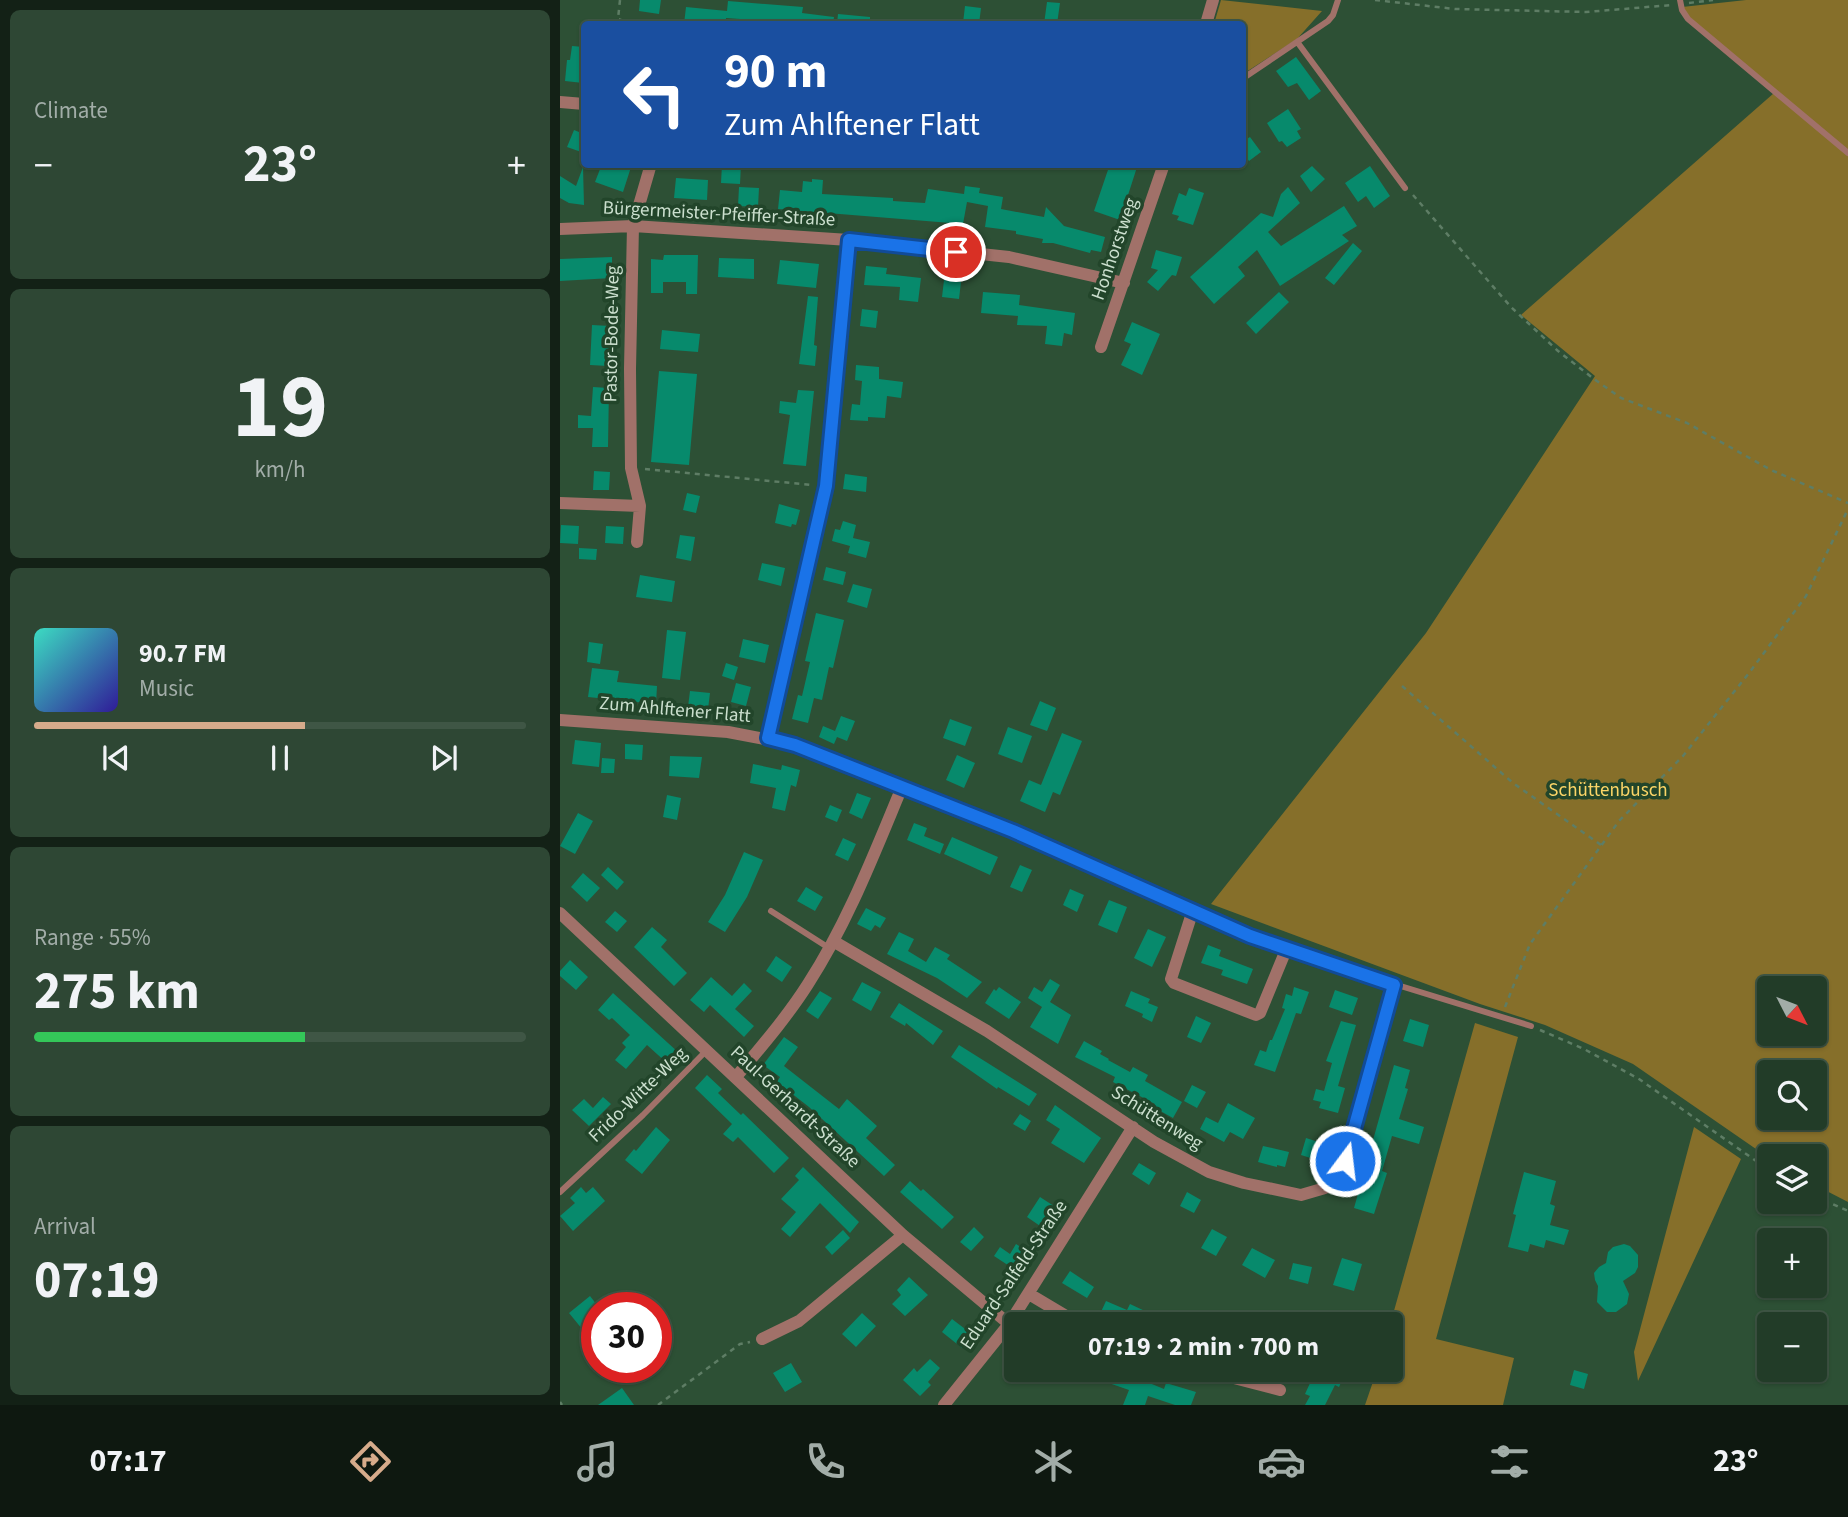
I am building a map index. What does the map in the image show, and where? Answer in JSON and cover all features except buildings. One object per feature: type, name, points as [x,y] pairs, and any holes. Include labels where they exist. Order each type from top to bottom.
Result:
[{"type":"street","points":[[1207,21],[1213,0]]},
{"type":"street","points":[[560,102],[581,104]]},
{"type":"street","name":"Pastor-Bode-Weg","points":[[637,541],[640,506],[631,468],[633,226],[650,168]]},
{"type":"street","name":"Honhorstweg","points":[[1101,347],[1163,168]]},
{"type":"street","name":"Bürgermeister-Pfeiffer-Straße","points":[[560,229],[633,226],[849,240],[1009,257],[1124,283]]},
{"type":"street","points":[[768,738],[826,486],[849,240]]},
{"type":"street","points":[[560,503],[640,506]]},
{"type":"street","name":"Zum Ahlftener Flatt","points":[[560,720],[727,732],[795,745],[1013,831],[1286,950],[1394,985]]},
{"type":"street","points":[[736,1077],[789,1012],[831,945],[852,907],[902,787]]},
{"type":"street","points":[[1193,911],[1171,979],[1174,984],[1256,1015],[1260,1013],[1286,950]]},
{"type":"street","name":"Paul-Gerhardt-Straße","points":[[560,913],[903,1235],[1004,1320]]},
{"type":"street","name":"Schüttenweg","points":[[831,945],[987,1031],[1175,1155],[1224,1178],[1293,1194],[1310,1194],[1325,1188],[1337,1177],[1345,1161],[1394,985]]},
{"type":"street","name":"Eduard-Salfeld-Straße","points":[[1017,1312],[1133,1127]]},
{"type":"street","points":[[762,1339],[799,1321],[903,1235]]},
{"type":"street","points":[[1029,1294],[1059,1312]]},
{"type":"street","name":"Eduard-Salfeld-Straße","points":[[944,1405],[1004,1330]]},
{"type":"street","points":[[1249,1382],[1280,1390]]},
{"type":"lane","points":[[1246,76],[1328,21],[1338,0]]},
{"type":"lane","points":[[1680,2],[1688,19],[1848,153]]},
{"type":"lane","points":[[1298,43],[1405,188]]},
{"type":"lane","points":[[771,911],[831,945]]},
{"type":"lane","name":"Zum Ahlftener Flatt","points":[[1394,985],[1531,1026]]},
{"type":"lane","name":"Frido-Witte-Weg","points":[[560,1192],[643,1115],[707,1050]]},
{"type":"path","points":[[620,0],[618,19],[624,21]]},
{"type":"path","points":[[1375,0],[1454,9],[1586,12],[1713,0]]},
{"type":"path","points":[[1405,188],[1419,200],[1511,307],[1558,351],[1594,379],[1621,398],[1688,423],[1771,470],[1848,503]]},
{"type":"path","points":[[631,468],[826,486]]},
{"type":"path","points":[[1501,1017],[1530,944],[1619,821],[1683,756],[1774,640],[1806,596],[1848,509]]},
{"type":"path","points":[[1402,686],[1513,783],[1601,845]]},
{"type":"path","points":[[1531,1026],[1584,1049],[1639,1079],[1757,1162]]},
{"type":"path","points":[[1827,1201],[1848,1211]]},
{"type":"path","points":[[658,1405],[740,1344],[762,1339]]},
{"type":"green space","points":[[1221,0],[1322,11],[1297,39],[1246,72],[1246,21],[1215,21]]},
{"type":"green space","name":"Schüttenbusch","points":[[1746,0],[1848,0],[1848,1202],[1827,1191],[1827,1144],[1757,1144],[1757,1150],[1633,1064],[1545,1025],[1480,1004],[1211,904],[1426,633],[1595,376],[1521,315],[1774,93],[1685,19],[1682,7]]},
{"type":"green space","points":[[1475,1023],[1518,1037],[1436,1339],[1514,1358],[1503,1405],[1365,1405],[1373,1382],[1403,1382],[1403,1312],[1394,1312]]},
{"type":"green space","points":[[1694,1127],[1741,1159],[1638,1381],[1634,1352]]},
{"type":"route","points":[[956,252],[849,240],[826,486],[768,738],[795,745],[1013,831],[1250,936],[1394,985],[1345,1161]]}]
